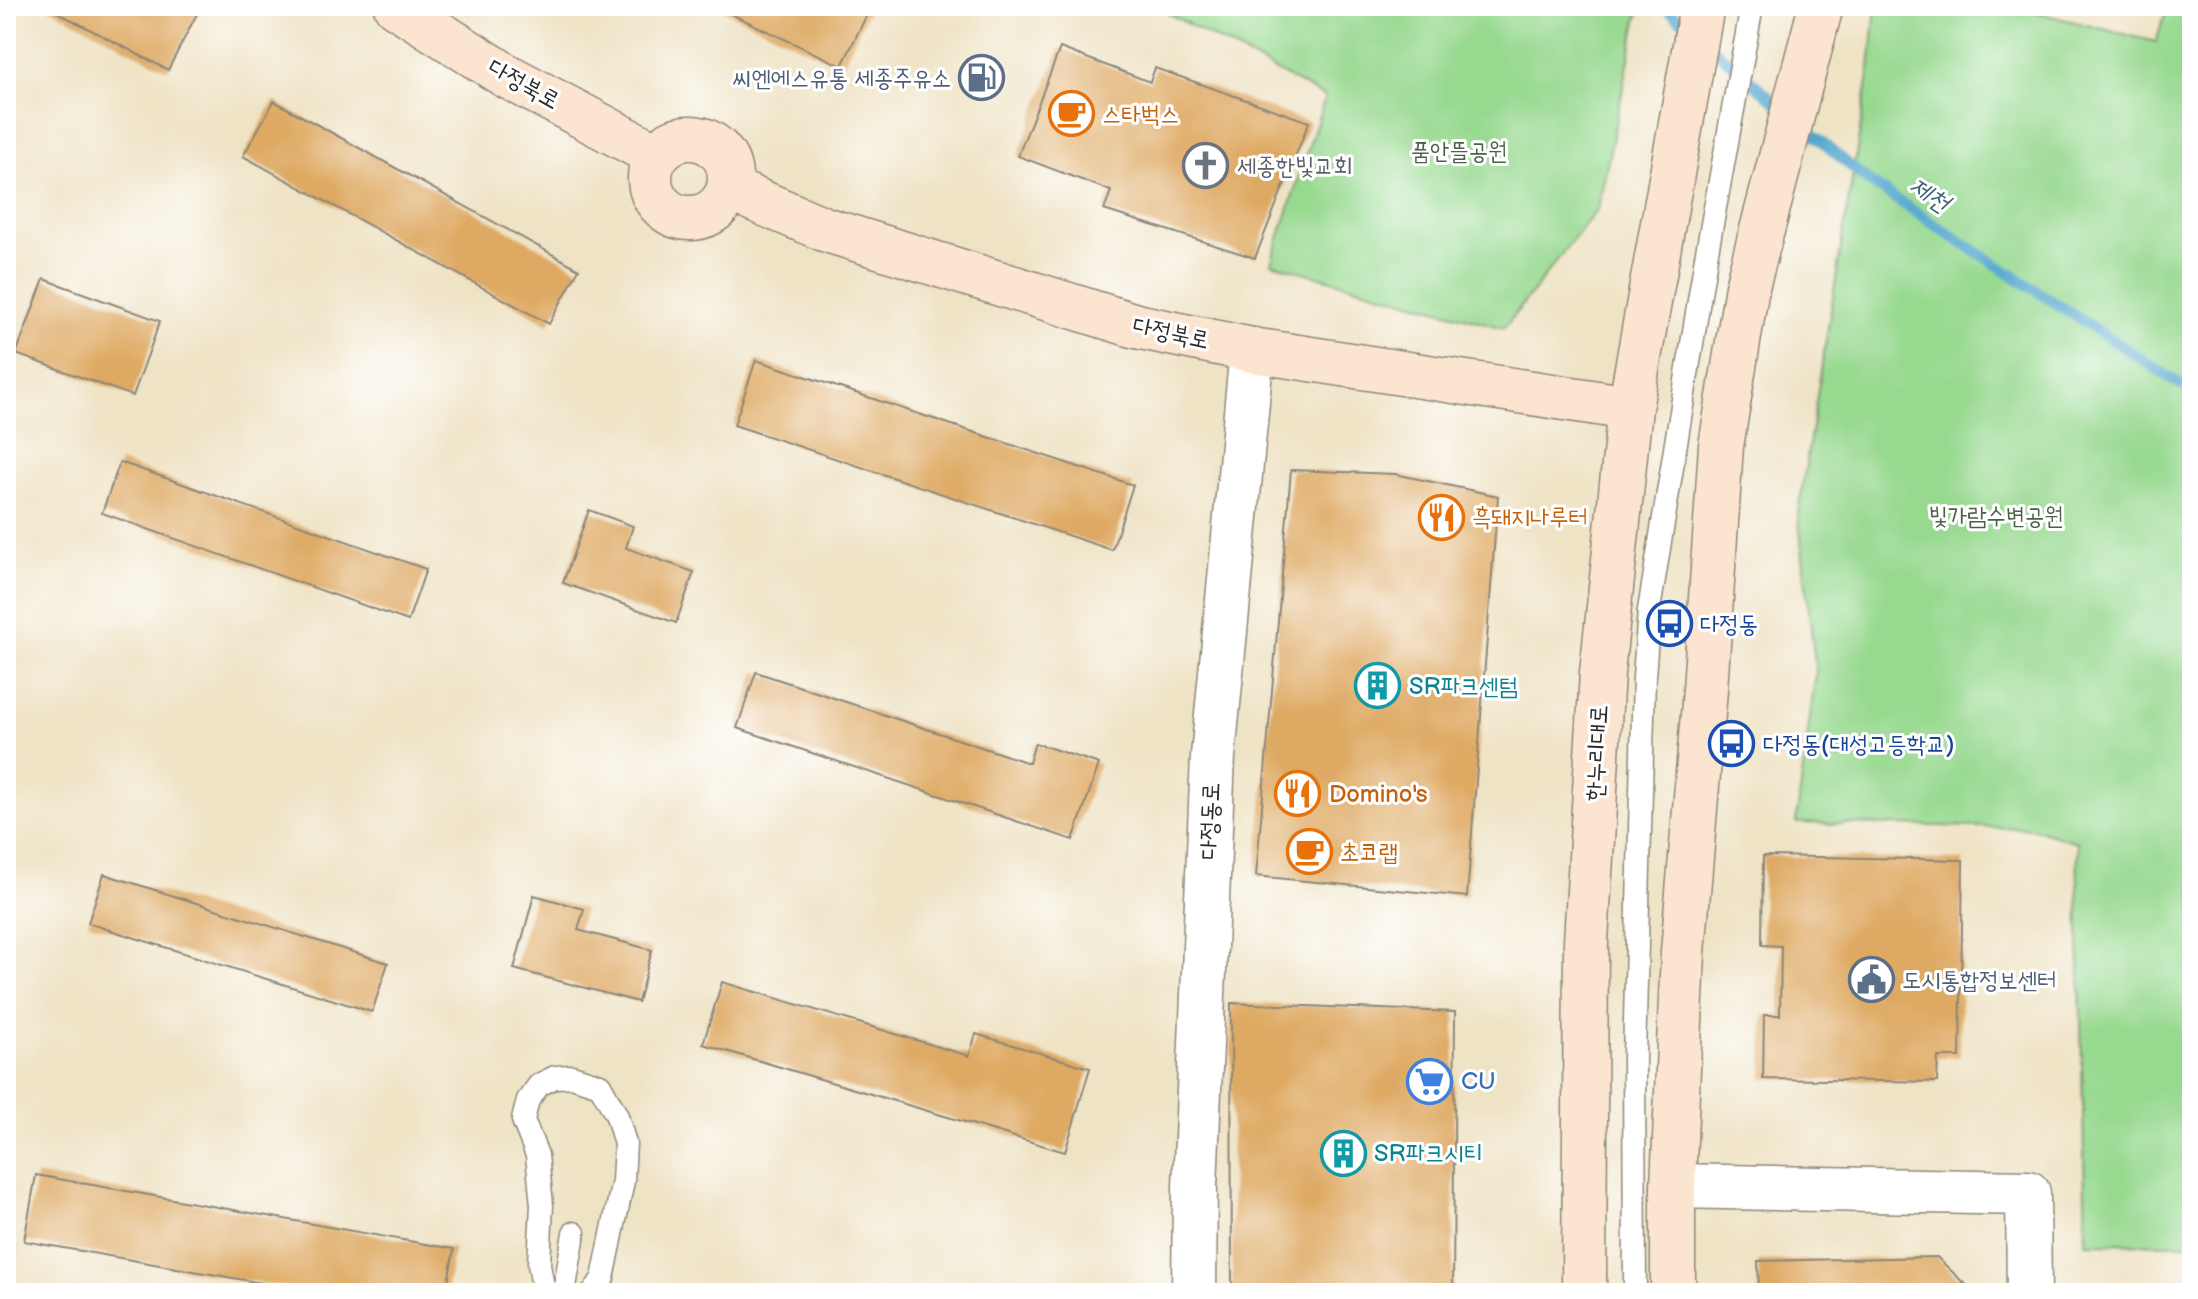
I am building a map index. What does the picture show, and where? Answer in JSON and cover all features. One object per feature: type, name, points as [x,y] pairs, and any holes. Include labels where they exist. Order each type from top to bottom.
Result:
[{"type":"street","name":"다정북로","points":[[396,6],[505,75],[656,155]]},
{"type":"street","name":"한누리대로","points":[[1584,1293],[1586,941],[1602,673],[1630,408],[1702,6]]},
{"type":"street","points":[[1673,1293],[1673,1186],[1683,952],[1720,461],[1747,287],[1821,6]]},
{"type":"street","points":[[688,138],[713,144],[729,164],[730,189],[713,212],[686,219],[673,215],[661,207],[653,196],[649,182],[656,155],[665,146],[688,138]]},
{"type":"street","name":"다정북로","points":[[730,189],[824,229],[1136,326],[1252,350],[1630,408]]},
{"type":"street","name":"다정동로","points":[[1194,1293],[1195,1187],[1213,756],[1252,350]]},
{"type":"street","points":[[1673,1186],[2028,1193],[2029,1293]]},
{"type":"lane","points":[[1635,1293],[1634,1058],[1644,677],[1649,610],[1706,257],[1752,6]]},
{"type":"lane","points":[[544,1293],[539,1264],[542,1205],[537,1155],[523,1120],[528,1100],[539,1085],[555,1077],[572,1076],[600,1085],[617,1116],[625,1144],[623,1181],[603,1278],[593,1293]]},
{"type":"lane","points":[[564,1293],[574,1233]]},
{"type":"green space","name":"품안뜰공원","points":[[1154,6],[1640,6],[1598,208],[1504,328],[1271,263],[1325,97]]},
{"type":"green space","name":"빛가람수변공원","points":[[1876,6],[2010,6],[2156,42],[2168,6],[2192,6],[2192,1244],[2086,1243],[2077,842],[2032,828],[1796,823],[1816,672],[1798,513],[1870,69]]},
{"type":"building","points":[[45,6],[201,6],[168,70]]},
{"type":"building","points":[[714,6],[871,6],[842,66]]},
{"type":"building","name":"세종한빛교회","points":[[1060,48],[1150,82],[1155,68],[1309,122],[1255,258],[1104,210],[1111,191],[1018,156]]},
{"type":"building","points":[[274,101],[579,269],[549,324],[243,156]]},
{"type":"building","points":[[44,279],[160,321],[133,396],[16,354]]},
{"type":"building","points":[[756,360],[1133,485],[1112,550],[734,425]]},
{"type":"building","points":[[120,462],[426,569],[408,621],[102,513]]},
{"type":"building","name":"SR파크센텀","points":[[1291,470],[1395,474],[1498,496],[1467,897],[1256,876]]},
{"type":"building","points":[[589,510],[633,526],[626,548],[694,572],[676,623],[563,583]]},
{"type":"building","points":[[756,672],[1029,763],[1035,743],[1099,764],[1073,840],[737,728]]},
{"type":"building","name":"도시통합정보센터","points":[[1763,856],[1963,860],[1960,1057],[1938,1057],[1937,1082],[1763,1079],[1764,1015],[1780,1015],[1781,946],[1762,945]]},
{"type":"building","points":[[104,874],[388,963],[372,1012],[88,923]]},
{"type":"building","points":[[534,895],[584,909],[578,930],[652,950],[638,1002],[514,969]]},
{"type":"building","points":[[722,982],[969,1056],[976,1034],[1090,1068],[1065,1152],[703,1044]]},
{"type":"building","name":"SR파크시티","points":[[1231,1003],[1455,1012],[1453,1293],[1232,1293]]},
{"type":"building","points":[[36,1175],[454,1249],[446,1293],[318,1293],[24,1241]]},
{"type":"building","points":[[1937,1257],[1974,1293],[1759,1293],[1758,1261]]},
{"type":"waterway","name":"제천","points":[[1664,6],[1688,26]]},
{"type":"waterway","name":"제천","points":[[1707,43],[1785,110]]},
{"type":"waterway","name":"제천","points":[[1801,124],[1868,181],[2192,392]]},
{"type":"place","name":"씨엔에스유통 세종주유소","points":[[982,78]]},
{"type":"place","name":"스타벅스","points":[[1071,114]]},
{"type":"place","name":"세종한빛교회","points":[[1206,166]]},
{"type":"place","name":"흑돼지나루터","points":[[1441,517]]},
{"type":"place","name":"다정동","points":[[1669,624]]},
{"type":"place","name":"SR파크센텀","points":[[1378,686]]},
{"type":"place","name":"다정동(대성고등학교)","points":[[1732,744]]},
{"type":"place","name":"Domino's","points":[[1298,794]]},
{"type":"place","name":"초코랩","points":[[1309,852]]},
{"type":"place","name":"도시통합정보센터","points":[[1871,980]]},
{"type":"place","name":"CU","points":[[1430,1081]]},
{"type":"place","name":"SR파크시티","points":[[1343,1153]]}]
